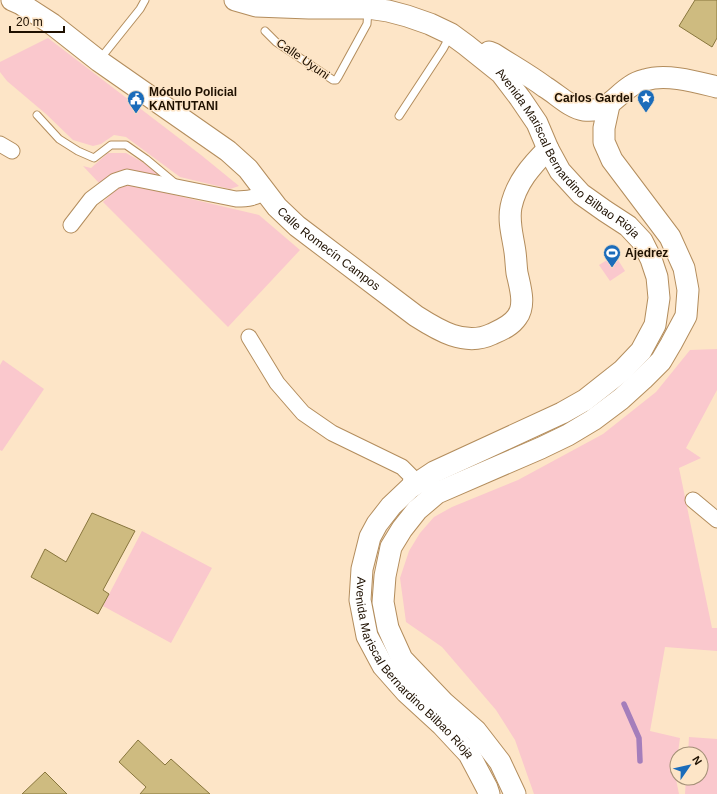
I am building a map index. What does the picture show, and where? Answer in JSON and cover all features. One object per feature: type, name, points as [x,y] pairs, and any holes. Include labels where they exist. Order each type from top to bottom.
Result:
[{"type":"main road","name":"Calle Romecín Campos","points":[[12,0],[21,4],[52,24],[99,61],[228,151],[248,169],[277,207],[302,230],[416,316],[434,327],[450,334],[475,339],[499,330],[510,324],[518,317],[522,302],[510,230],[510,209],[519,182],[548,149]]},
{"type":"main road","name":"Avenida Mariscal Bernardino Bilbao Rioja","points":[[236,0],[256,6],[368,8],[407,16],[430,24],[458,40],[501,73],[537,123],[548,149],[560,171],[581,194],[628,226],[642,241],[651,259],[657,277],[659,298],[655,326],[641,351],[623,370],[585,400],[562,413],[434,472],[410,488],[391,506],[377,524],[370,538],[362,569],[360,600],[367,636],[383,666],[406,692],[442,725],[469,754],[489,794]]},
{"type":"main road","name":"Avenida Mariscal Bernardino Bilbao Rioja","points":[[458,40],[494,54],[578,108],[588,110],[609,105],[632,85],[646,79],[664,78],[690,80],[717,87]]},
{"type":"main road","name":"Avenida Mariscal Bernardino Bilbao Rioja","points":[[514,794],[500,762],[476,732],[444,703],[402,659],[388,628],[382,602],[385,576],[391,547],[402,529],[422,504],[437,493],[541,448],[568,435],[593,420],[644,380],[661,361],[672,344],[686,316],[688,290],[684,268],[670,237],[612,160],[604,142],[604,128],[609,105]]},
{"type":"main road","points":[[410,488],[422,504]]},
{"type":"street","points":[[71,225],[90,199],[115,181],[128,177],[236,199],[249,199],[259,196],[265,191]]},
{"type":"street","points":[[249,337],[277,383],[303,414],[332,433],[402,466],[411,476],[410,488]]},
{"type":"street","points":[[694,500],[717,520]]},
{"type":"lane","points":[[99,61],[140,9],[145,0]]},
{"type":"lane","name":"Calle Uyuni","points":[[265,31],[276,42],[333,80],[338,77],[367,24],[368,8]]},
{"type":"lane","points":[[399,116],[443,49],[458,40]]},
{"type":"lane","points":[[37,115],[59,139],[78,151],[94,158],[111,145],[126,145],[183,189]]},
{"type":"shaded area","points":[[48,38],[201,155],[239,186],[230,189],[180,177],[126,137],[114,135],[101,144],[93,146],[73,140],[46,114],[7,81],[0,72],[0,62]]},
{"type":"shaded area","points":[[108,153],[126,153],[144,163],[164,178],[125,169],[111,174],[100,184],[83,166],[91,168]]},
{"type":"shaded area","points":[[132,185],[259,215],[300,250],[228,327],[103,202],[120,186]]},
{"type":"shaded area","name":"Ajedrez","points":[[615,255],[625,271],[610,281],[599,265]]},
{"type":"shaded area","points":[[717,349],[717,390],[686,448],[701,458],[679,468],[712,628],[717,628],[717,651],[665,647],[650,731],[680,738],[679,746],[669,746],[669,786],[677,786],[679,794],[534,794],[515,740],[496,710],[442,647],[406,622],[400,578],[409,551],[420,533],[434,517],[452,507],[518,480],[603,434],[656,392],[690,350]]},
{"type":"shaded area","points":[[3,360],[44,389],[2,451],[0,450],[0,365]]},
{"type":"shaded area","points":[[142,531],[212,568],[171,643],[103,606]]},
{"type":"shaded area","points":[[689,737],[717,739],[717,794],[685,794],[686,786],[709,786],[709,746],[688,746]]},
{"type":"building","points":[[695,0],[717,0],[717,38],[712,47],[679,26]]},
{"type":"building","points":[[92,513],[135,531],[103,590],[109,594],[98,614],[31,577],[45,549],[66,562]]},
{"type":"building","points":[[138,740],[165,765],[171,759],[210,794],[140,794],[146,787],[119,762]]},
{"type":"building","points":[[45,772],[67,794],[22,794]]},
{"type":"waterway","points":[[624,704],[639,738],[640,761]]},
{"type":"place","name":"Carlos Gardel","points":[[646,113]]},
{"type":"place","name":"Módulo Policial KANTUTANI","points":[[136,114]]},
{"type":"place","name":"Ajedrez","points":[[612,268]]}]
